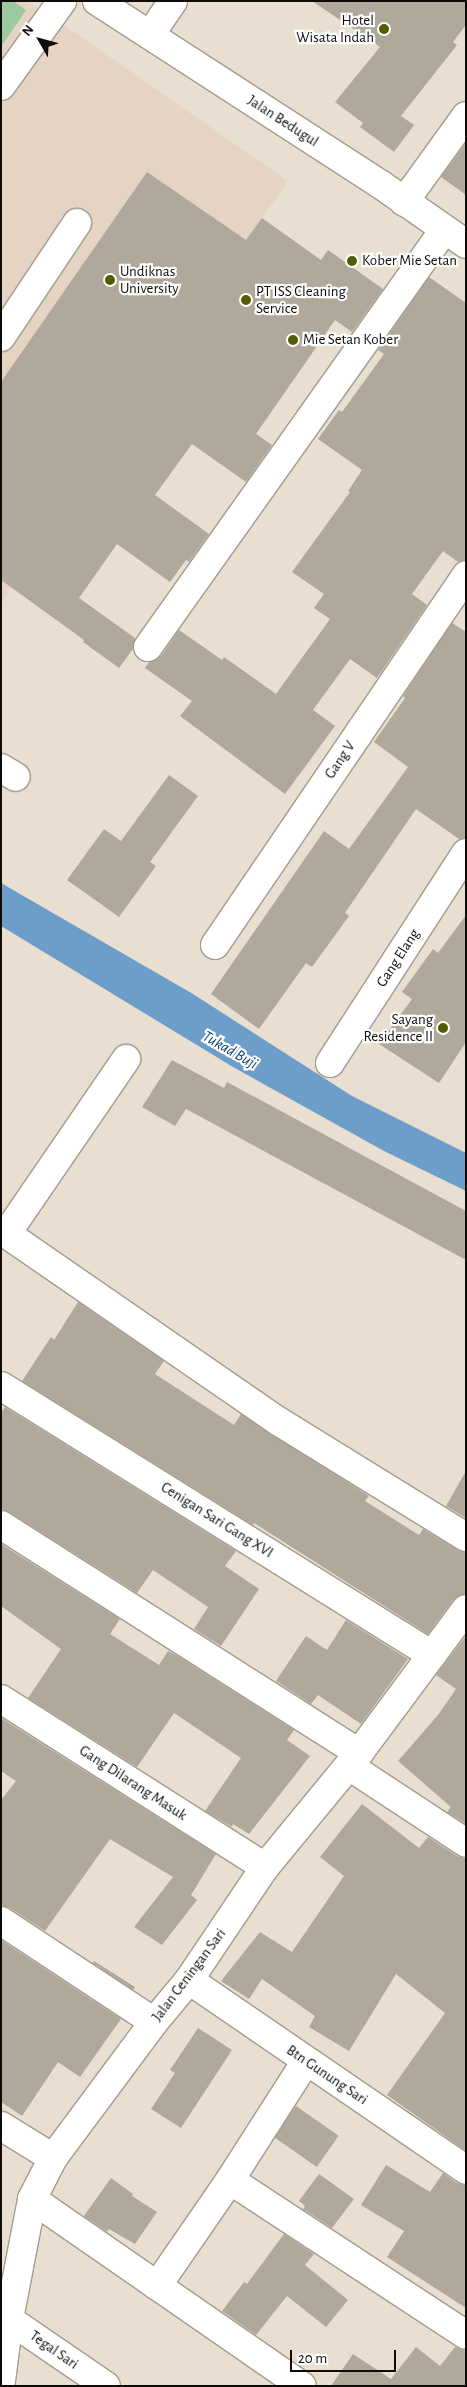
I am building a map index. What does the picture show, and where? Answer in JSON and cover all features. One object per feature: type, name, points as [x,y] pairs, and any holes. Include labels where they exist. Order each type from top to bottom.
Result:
[{"type":"street","points":[[1,86],[62,1]]},
{"type":"street","name":"Jalan Bedugul","points":[[97,1],[455,237]]},
{"type":"street","points":[[150,35],[173,1]]},
{"type":"street","points":[[404,202],[466,116]]},
{"type":"street","points":[[1,337],[77,223]]},
{"type":"street","points":[[148,647],[455,237]]},
{"type":"street","name":"Gang V","points":[[215,944],[466,575]]},
{"type":"street","name":"Gang Elang","points":[[330,1063],[466,854]]},
{"type":"street","points":[[126,1059],[4,1231],[278,1420],[466,1537]]},
{"type":"street","name":"Cenigan Sari Gang XVI","points":[[1,1386],[432,1655]]},
{"type":"street","points":[[1,1525],[354,1760],[466,1843]]},
{"type":"street","name":"Jalan Ceningan Sari","points":[[1,2381],[5,2316],[32,2199],[53,2158],[154,2022],[189,1980],[265,1868],[354,1760],[466,1609]]},
{"type":"street","name":"Gang Dilarang Masuk","points":[[1,1699],[265,1868]]},
{"type":"street","points":[[1,1921],[154,2022]]},
{"type":"street","name":"Btn Gunung Sari","points":[[189,1980],[466,2170]]},
{"type":"street","points":[[157,2286],[230,2180],[306,2061]]},
{"type":"street","points":[[1,2126],[53,2158]]},
{"type":"street","points":[[230,2180],[466,2335]]},
{"type":"street","points":[[32,2199],[302,2386]]},
{"type":"street","name":"Tegal Sari","points":[[5,2316],[106,2386]]},
{"type":"shaded area","name":"Undiknas University","points":[[1,1],[26,1],[51,16],[288,181],[111,433],[1,603]]},
{"type":"green space","points":[[1,1],[13,1],[26,10],[1,47]]},
{"type":"water","name":"Tukad Buji","points":[[1,883],[193,994],[352,1096],[466,1153],[466,1191],[384,1151],[233,1067],[1,926]]},
{"type":"building","points":[[312,1],[466,1],[466,25],[453,42],[457,45],[401,116],[414,125],[394,152],[360,127],[363,123],[335,102],[380,47]]},
{"type":"building","points":[[466,143],[466,195],[441,177]]},
{"type":"building","points":[[147,172],[246,240],[262,218],[321,260],[328,250],[383,289],[352,332],[335,320],[256,434],[272,445],[246,482],[192,444],[155,495],[209,534],[189,562],[186,560],[170,582],[117,544],[79,598],[135,638],[133,649],[119,668],[83,642],[84,640],[1,580],[1,382]]},
{"type":"building","points":[[429,277],[466,303],[466,560],[458,562],[443,551],[412,594],[427,605],[377,678],[350,659],[313,710],[335,726],[285,794],[180,716],[192,701],[145,668],[149,662],[161,656],[179,630],[222,660],[224,657],[276,694],[330,619],[314,608],[324,594],[292,572],[350,492],[348,491],[362,470],[318,439],[339,410],[342,412],[384,354],[378,350]]},
{"type":"building","points":[[452,623],[466,632],[466,838],[459,839],[416,809],[345,913],[349,916],[312,967],[306,963],[259,1029],[211,994],[324,831],[349,849],[408,767],[374,742],[405,698],[403,696]]},
{"type":"building","points":[[169,775],[198,796],[150,862],[156,866],[119,917],[67,880],[104,829],[121,841]]},
{"type":"building","points":[[466,915],[466,1042],[439,1083],[379,1044],[412,999],[402,992],[433,949],[438,953]]},
{"type":"building","points":[[172,1060],[224,1088],[227,1082],[466,1211],[466,1260],[186,1109],[175,1126],[142,1107]]},
{"type":"building","points":[[78,1302],[164,1361],[155,1374],[234,1425],[241,1414],[369,1496],[365,1501],[419,1535],[423,1529],[466,1553],[466,1594],[453,1600],[428,1634],[254,1523],[253,1525],[22,1381],[51,1337],[54,1340]]},
{"type":"building","points":[[5,1407],[236,1551],[225,1566],[259,1589],[221,1646],[194,1629],[208,1607],[153,1570],[137,1593],[9,1512],[1,1509],[1,1413]]},
{"type":"building","points":[[466,1471],[466,1518],[446,1506]]},
{"type":"building","points":[[1,1544],[120,1619],[110,1634],[159,1665],[168,1651],[176,1655],[294,1730],[287,1740],[310,1756],[249,1834],[233,1824],[232,1827],[205,1811],[241,1758],[174,1713],[137,1767],[28,1698],[61,1649],[1,1606]]},
{"type":"building","points":[[346,1620],[408,1659],[361,1724],[318,1695],[311,1704],[276,1681],[306,1636],[327,1650]]},
{"type":"building","points":[[466,1636],[466,1824],[447,1812],[451,1807],[398,1761],[438,1715],[456,1689],[436,1675]]},
{"type":"building","points":[[1,1718],[216,1854],[191,1895],[197,1900],[162,1945],[134,1927],[173,1877],[110,1839],[45,1931],[10,1908],[1,1905],[1,1800],[16,1781],[1,1771]]},
{"type":"building","points":[[362,1804],[419,1848],[428,1837],[457,1856],[466,1859],[466,2151],[387,2095],[445,2013],[396,1974],[349,2051],[309,2027],[315,2016],[262,1979],[249,1999],[221,1981],[260,1932],[292,1952],[344,1876],[320,1857]]},
{"type":"building","points":[[1,1940],[121,2019],[80,2077],[58,2062],[22,2116],[1,2102]]},
{"type":"building","points":[[94,1961],[135,1987],[133,1990],[93,1963]]},
{"type":"building","points":[[198,2028],[232,2050],[181,2128],[151,2109],[175,2073],[170,2070]]},
{"type":"building","points":[[296,2106],[339,2136],[317,2167],[274,2137]]},
{"type":"building","points":[[386,2165],[430,2192],[443,2173],[457,2183],[466,2185],[466,2308],[387,2257],[404,2231],[361,2205]]},
{"type":"building","points":[[319,2174],[354,2199],[332,2228],[303,2209],[305,2206],[299,2201]]},
{"type":"building","points":[[111,2178],[133,2194],[132,2196],[157,2212],[135,2244],[109,2229],[107,2232],[84,2216]]},
{"type":"building","points":[[284,2234],[314,2254],[305,2265],[348,2300],[326,2327],[287,2296],[256,2335],[222,2311],[244,2282],[247,2284]]},
{"type":"building","points":[[416,2347],[440,2366],[455,2347],[466,2351],[466,2386],[331,2386],[353,2354],[391,2379]]},
{"type":"place","name":"Hotel Wisata Indah","points":[[384,29]]},
{"type":"place","name":"Kober Mie Setan","points":[[352,261]]},
{"type":"place","name":"Undiknas University","points":[[110,280]]},
{"type":"place","name":"PT ISS Cleaning Service","points":[[246,300]]},
{"type":"place","name":"Mie Setan Kober","points":[[293,340]]},
{"type":"place","name":"Sayang Residence II","points":[[443,1028]]}]
